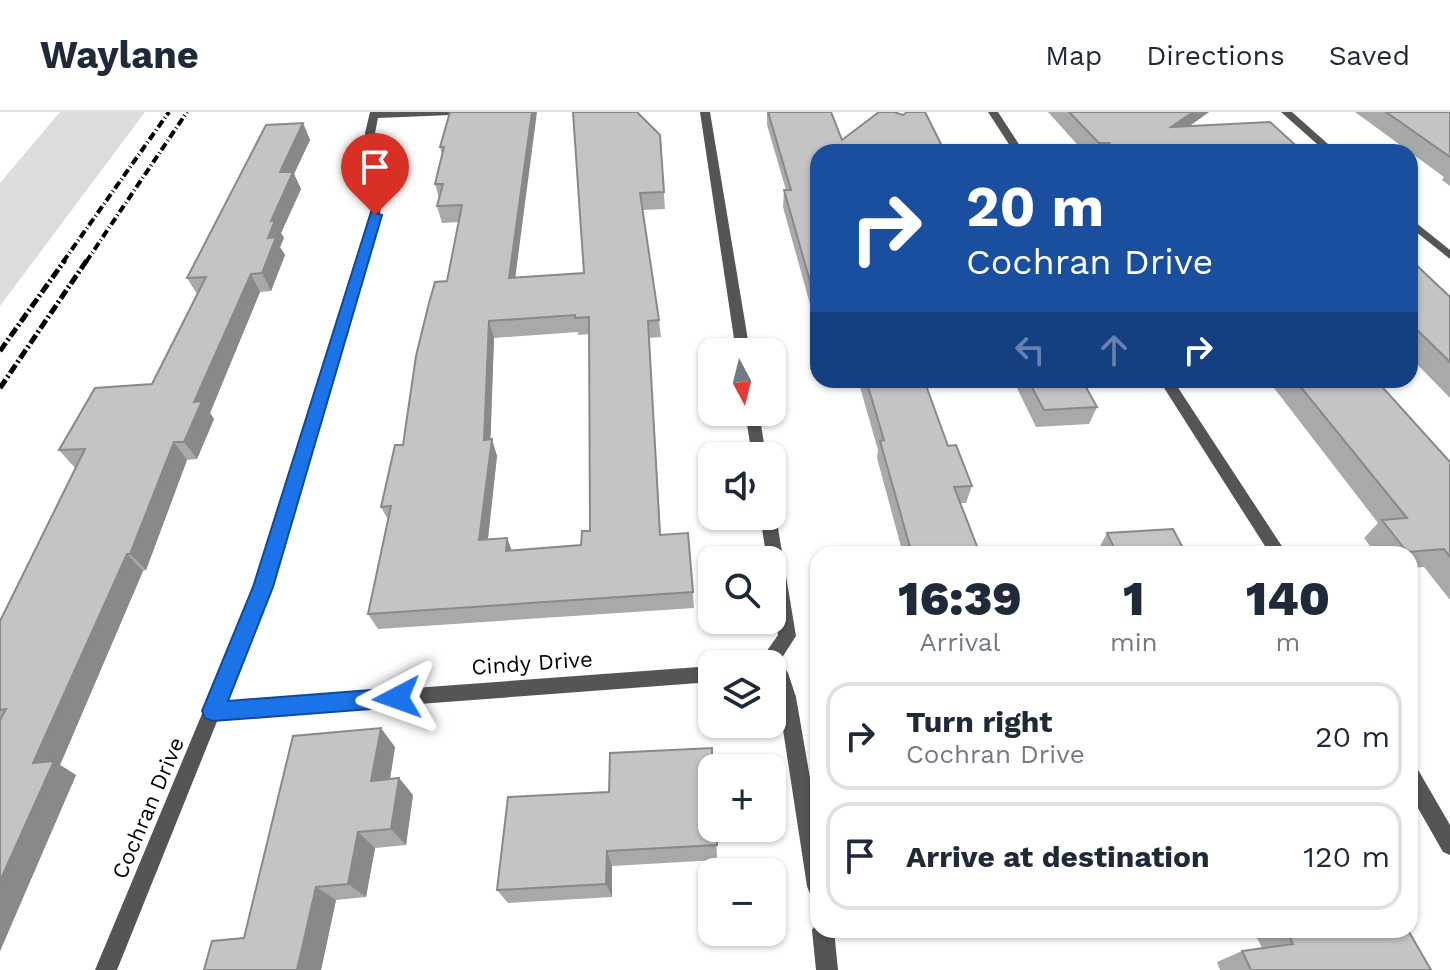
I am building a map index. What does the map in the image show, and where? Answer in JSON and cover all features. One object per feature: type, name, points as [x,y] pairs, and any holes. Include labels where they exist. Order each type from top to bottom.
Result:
[{"type":"street","points":[[374,113],[451,112]]},
{"type":"street","points":[[705,112],[741,338]]},
{"type":"street","points":[[993,112],[1014,144]]},
{"type":"street","points":[[1286,112],[1323,144]]},
{"type":"street","name":"Cochran Drive","points":[[106,970],[263,587],[375,215],[378,182],[370,133],[374,113]]},
{"type":"street","points":[[1418,228],[1450,256]]},
{"type":"street","points":[[1171,388],[1274,546]]},
{"type":"street","points":[[770,530],[787,636],[776,650]]},
{"type":"street","name":"Cindy Drive","points":[[213,711],[698,675]]},
{"type":"street","points":[[786,693],[810,837]]},
{"type":"street","points":[[1418,789],[1450,845]]},
{"type":"street","points":[[824,938],[827,970]]},
{"type":"shaded area","points":[[60,112],[145,112],[0,306],[0,183]]},
{"type":"building","points":[[450,112],[532,112],[509,278],[584,273],[573,112],[637,112],[660,135],[664,192],[640,193],[659,320],[648,321],[660,535],[688,533],[693,592],[368,614],[391,506],[381,507],[395,445],[403,445],[416,356],[429,303],[435,282],[447,281],[462,205],[437,206],[443,184],[435,184],[444,147],[440,147]],"holes":[[[575,315],[575,318],[589,317],[590,531],[582,531],[581,545],[506,551],[507,538],[479,540],[492,439],[484,440],[489,321]]]},
{"type":"building","points":[[768,112],[831,112],[842,140],[879,112],[903,115],[907,112],[925,112],[941,144],[810,144],[810,281],[784,190],[791,190]]},
{"type":"building","points":[[1069,112],[1193,112],[1171,127],[1270,122],[1294,144],[1110,144],[1099,143]]},
{"type":"building","points":[[1386,112],[1450,112],[1450,157]]},
{"type":"building","points":[[303,123],[280,172],[293,172],[271,221],[275,220],[268,238],[276,237],[262,273],[251,274],[194,402],[202,401],[184,442],[174,442],[130,554],[127,554],[33,763],[54,761],[0,881],[0,720],[6,709],[0,710],[0,621],[85,449],[59,450],[95,388],[152,384],[206,277],[187,278],[266,125]]},
{"type":"building","points":[[1418,267],[1450,297],[1450,362],[1418,331]]},
{"type":"building","points":[[868,388],[927,388],[948,446],[956,445],[972,486],[954,487],[977,546],[910,546],[880,441],[884,440]]},
{"type":"building","points":[[1032,388],[1086,388],[1097,407],[1044,410]]},
{"type":"building","points":[[1301,388],[1383,388],[1450,462],[1450,557],[1444,549],[1418,551],[1418,546],[1402,546],[1382,520],[1407,518]]},
{"type":"building","points":[[1173,529],[1182,546],[1113,546],[1107,533]]},
{"type":"building","points":[[381,728],[371,781],[399,778],[391,829],[358,832],[348,884],[316,887],[297,970],[204,970],[212,941],[244,938],[293,736]]},
{"type":"building","points":[[712,748],[712,754],[698,754],[698,842],[717,842],[717,845],[607,851],[606,884],[497,890],[508,797],[609,792],[610,753]]},
{"type":"building","points":[[1290,938],[1413,938],[1431,970],[1251,970],[1242,951],[1293,944]]},
{"type":"railway","points":[[63,262],[169,112]]},
{"type":"railway","points":[[86,262],[187,112]]},
{"type":"railway","points":[[0,351],[65,260]]},
{"type":"railway","points":[[0,388],[87,260]]},
{"type":"route","points":[[375,215],[263,587],[213,711],[397,698]]}]
